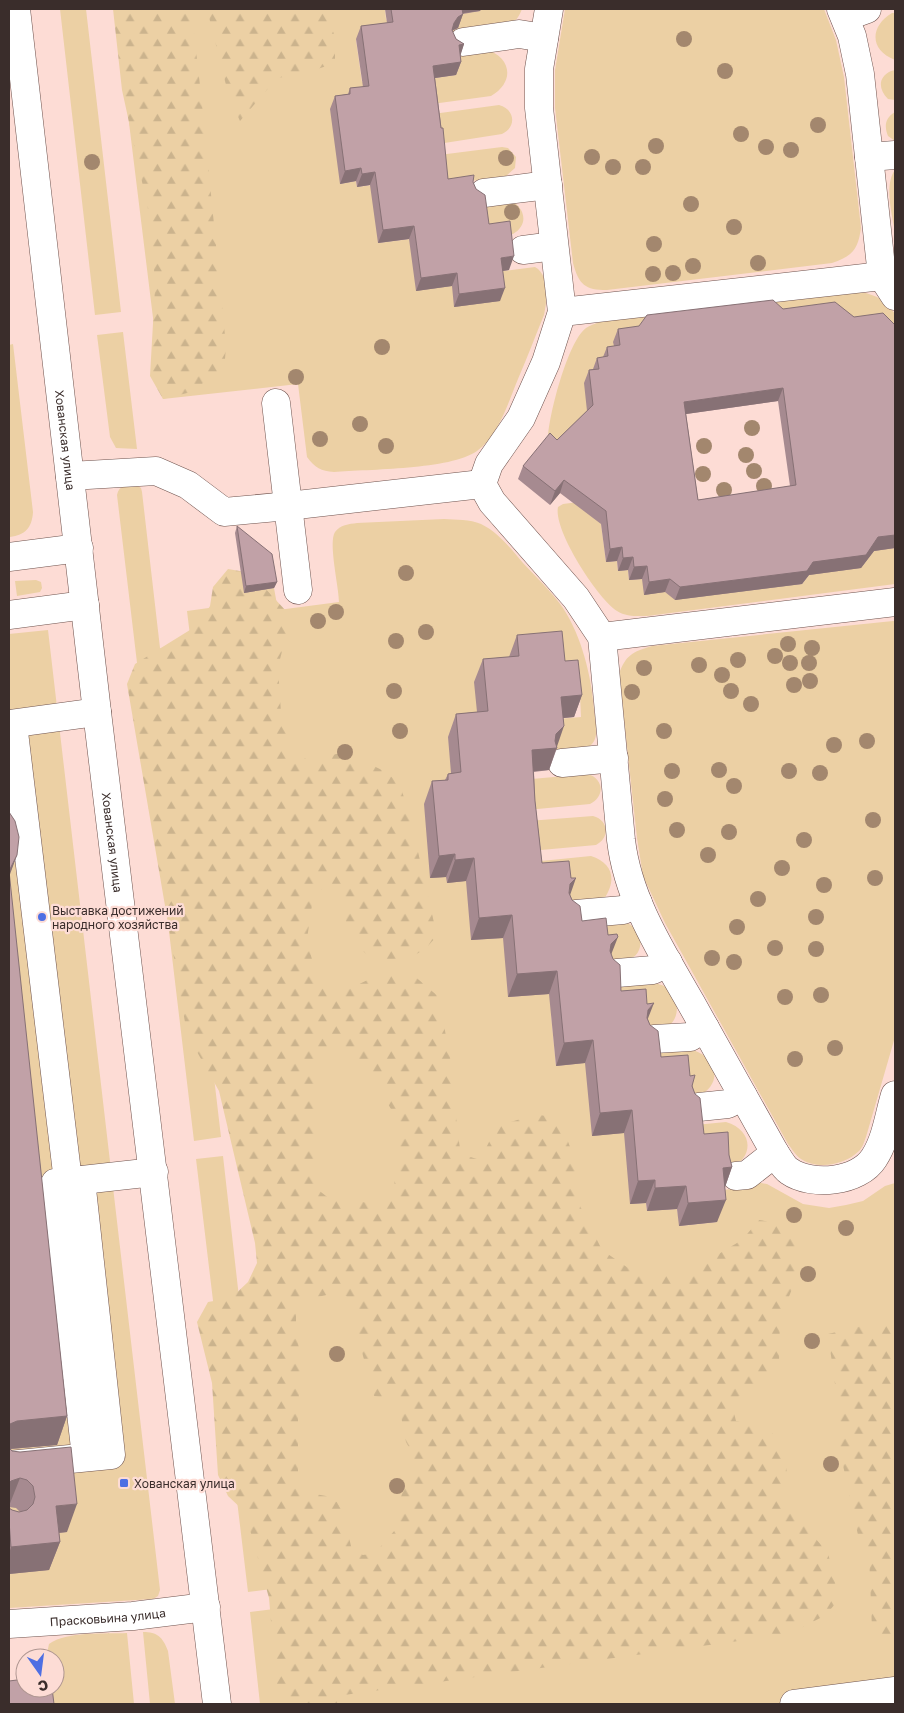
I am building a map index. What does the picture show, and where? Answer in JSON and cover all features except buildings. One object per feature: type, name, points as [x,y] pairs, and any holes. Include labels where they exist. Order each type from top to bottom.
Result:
[{"type":"street","name":"Хованская улица","points":[[16,9],[97,712],[217,1704]]},
{"type":"street","points":[[549,9],[539,69],[539,108],[562,312],[546,362],[521,418],[489,464],[482,484],[492,502],[576,598],[602,637],[623,861],[631,886],[668,962],[775,1153],[788,1171],[806,1179],[832,1181],[856,1173],[888,1147],[895,1095]]},
{"type":"street","points":[[562,312],[889,286],[882,156],[860,74],[852,36],[851,12]]},
{"type":"street","points":[[464,42],[518,34],[544,38]]},
{"type":"street","points":[[484,193],[548,185]]},
{"type":"street","points":[[524,250],[554,246]]},
{"type":"street","points":[[276,403],[298,590]]},
{"type":"street","points":[[70,476],[156,470],[188,485],[224,512],[482,484]]},
{"type":"street","points":[[9,557],[78,548]]},
{"type":"street","points":[[602,637],[895,602]]},
{"type":"street","points":[[9,614],[85,605]]},
{"type":"street","points":[[9,1465],[110,1455],[75,1181],[11,724],[97,712]]},
{"type":"street","points":[[562,763],[614,758]]},
{"type":"street","points":[[576,914],[623,910],[638,903]]},
{"type":"street","points":[[617,973],[654,970],[668,962]]},
{"type":"street","points":[[654,1039],[690,1036],[705,1028]]},
{"type":"street","points":[[699,1107],[728,1104],[743,1096]]},
{"type":"street","points":[[736,1176],[746,1175],[775,1153]]},
{"type":"street","points":[[75,1181],[154,1172]]},
{"type":"street","name":"Прасковьина улица","points":[[9,1624],[133,1616],[206,1607]]},
{"type":"street","points":[[794,1704],[856,1700],[895,1691]]},
{"type":"green space","points":[[60,9],[86,9],[121,312],[95,315]]},
{"type":"green space","points":[[113,9],[189,9],[194,33],[226,346],[225,359],[219,370],[210,379],[187,393],[163,399],[150,376],[155,288],[151,223],[122,90]]},
{"type":"green space","points":[[115,9],[385,9],[386,19],[397,34],[356,40],[362,82],[370,81],[340,184],[356,181],[357,187],[380,184],[378,243],[418,238],[496,272],[535,267],[540,271],[545,282],[546,303],[544,315],[528,355],[497,428],[477,451],[448,462],[429,465],[329,472],[313,464],[307,457],[298,384],[163,399]]},
{"type":"green space","points":[[207,9],[325,9],[335,37],[335,63],[303,74],[277,78],[240,121],[229,97]]},
{"type":"green space","points":[[480,9],[522,9],[517,19],[508,26],[442,34],[440,16],[480,11]]},
{"type":"green space","points":[[565,9],[824,9],[836,40],[844,77],[861,228],[853,251],[845,258],[832,263],[607,290],[593,289],[584,285],[573,263],[555,108],[555,70]]},
{"type":"green space","points":[[892,13],[895,13],[895,60],[880,50],[876,38],[876,31],[880,24]]},
{"type":"green space","points":[[485,49],[501,58],[507,70],[504,84],[491,96],[432,104],[414,81],[456,75],[454,58],[461,57],[461,53]]},
{"type":"green space","points":[[895,70],[895,100],[888,99],[881,87],[884,76]]},
{"type":"green space","points":[[499,105],[511,114],[512,123],[507,131],[502,134],[438,144],[433,114]]},
{"type":"green space","points":[[895,112],[895,141],[888,136],[886,126],[887,120]]},
{"type":"green space","points":[[502,147],[508,148],[516,157],[515,168],[506,176],[428,187],[439,155]]},
{"type":"green space","points":[[895,170],[895,232],[889,191]]},
{"type":"green space","points":[[515,203],[523,215],[523,223],[518,231],[513,234],[466,240],[471,206]]},
{"type":"green space","points":[[861,292],[881,299],[895,314],[895,342],[615,358],[588,419],[579,445],[548,440],[551,415],[566,363],[579,336],[589,326],[612,318]]},
{"type":"green space","points":[[123,332],[137,449],[116,448],[110,437],[97,335]]},
{"type":"green space","points":[[13,344],[33,512],[27,530],[10,537],[9,345]]},
{"type":"green space","points":[[135,484],[141,488],[142,492],[160,648],[164,650],[221,1137],[194,1141],[117,495],[121,487]]},
{"type":"green space","points":[[586,501],[601,524],[606,562],[617,561],[618,571],[628,570],[629,580],[642,579],[665,592],[802,584],[809,575],[867,551],[895,548],[895,584],[647,616],[624,614],[617,611],[599,593],[578,563],[562,531],[558,518],[558,507],[563,504]]},
{"type":"green space","points":[[444,519],[477,522],[487,527],[504,541],[563,608],[570,619],[584,657],[591,683],[596,728],[594,742],[591,745],[576,750],[547,752],[534,721],[581,717],[580,695],[478,719],[451,773],[447,882],[474,880],[471,940],[512,937],[505,954],[509,997],[557,993],[551,1014],[556,1066],[592,1062],[632,1132],[630,1204],[646,1203],[647,1211],[677,1209],[680,1226],[717,1222],[714,1191],[732,1189],[732,1184],[754,1182],[767,1184],[803,1204],[829,1208],[863,1201],[885,1186],[895,1183],[895,1704],[314,1704],[251,1137],[187,611],[245,603],[244,593],[274,588],[278,610],[339,602],[333,555],[333,538],[339,528],[357,523]]},
{"type":"green space","points":[[228,569],[251,573],[286,611],[288,628],[278,667],[281,713],[292,755],[310,760],[345,752],[388,773],[401,787],[414,834],[437,936],[423,950],[401,960],[380,960],[371,957],[362,951],[347,927],[342,892],[326,885],[313,898],[307,939],[316,976],[332,988],[351,988],[380,974],[412,974],[440,998],[452,1070],[461,1154],[480,1160],[497,1126],[534,1115],[553,1116],[564,1131],[578,1168],[580,1206],[602,1250],[634,1272],[685,1274],[742,1240],[759,1220],[782,1224],[795,1244],[796,1279],[780,1319],[779,1363],[766,1381],[731,1401],[736,1421],[760,1425],[780,1439],[788,1459],[783,1501],[828,1553],[839,1599],[826,1615],[789,1634],[344,1695],[338,1704],[284,1704],[277,1692],[269,1598],[245,1512],[228,1496],[218,1475],[212,1383],[197,1322],[208,1302],[231,1298],[248,1282],[257,1263],[255,1243],[219,1091],[187,1034],[127,684],[135,664],[198,625],[210,606],[213,587]],"holes":[[[343,1046],[371,1075],[398,1121],[400,1134],[394,1188],[386,1197],[374,1203],[362,1202],[351,1198],[326,1196],[317,1189],[312,1178],[318,1107],[315,1066],[319,1054]],[[340,1292],[350,1299],[358,1309],[360,1321],[357,1334],[374,1396],[398,1401],[406,1442],[412,1453],[415,1466],[407,1475],[399,1504],[395,1530],[375,1553],[363,1555],[352,1550],[343,1513],[337,1502],[326,1496],[315,1494],[304,1486],[298,1476],[298,1408],[302,1360],[296,1335],[296,1310],[304,1300]]]},
{"type":"green space","points":[[36,580],[41,582],[42,588],[40,592],[17,596],[15,581]]},
{"type":"green space","points":[[895,621],[895,1037],[862,1148],[853,1156],[839,1163],[815,1164],[799,1158],[788,1144],[665,923],[643,876],[619,674],[627,658],[639,650],[652,646]]},
{"type":"green space","name":"Выставка достижений народного хозяйства","points":[[48,630],[160,1590],[158,1596],[153,1599],[9,1608],[9,634]]},
{"type":"green space","points":[[588,774],[597,780],[601,788],[598,797],[590,804],[527,810],[509,781]]},
{"type":"green space","points":[[593,816],[602,821],[606,829],[604,838],[596,845],[530,851],[528,821]]},
{"type":"green space","points":[[591,856],[604,863],[611,873],[611,885],[608,892],[604,899],[570,905],[531,862]]},
{"type":"green space","points":[[622,921],[636,930],[641,943],[635,956],[629,960],[614,963],[603,960],[556,927]]},
{"type":"green space","points":[[656,983],[670,990],[675,998],[677,1009],[672,1023],[663,1028],[648,1031],[590,989]]},
{"type":"green space","points":[[693,1050],[708,1059],[714,1072],[714,1079],[711,1085],[698,1096],[632,1056]]},
{"type":"green space","points":[[726,1122],[742,1131],[748,1144],[744,1158],[730,1169],[674,1127]]},
{"type":"green space","points":[[223,1156],[272,1589],[248,1592],[196,1159]]},
{"type":"green space","points":[[895,1318],[895,1650],[872,1629],[869,1554],[858,1535],[838,1442],[840,1420],[828,1334]]},
{"type":"green space","points":[[274,1609],[285,1704],[260,1704],[250,1612]]},
{"type":"green space","points":[[143,1632],[156,1634],[166,1646],[175,1704],[150,1704]]},
{"type":"green space","points":[[97,1633],[127,1633],[134,1704],[51,1704],[50,1698],[65,1698],[65,1648],[48,1648],[49,1644],[66,1637]]},
{"type":"place","name":"Выставка достижений народного хозяйства","points":[[42,917]]},
{"type":"place","name":"Хованская улица","points":[[124,1483]]}]
